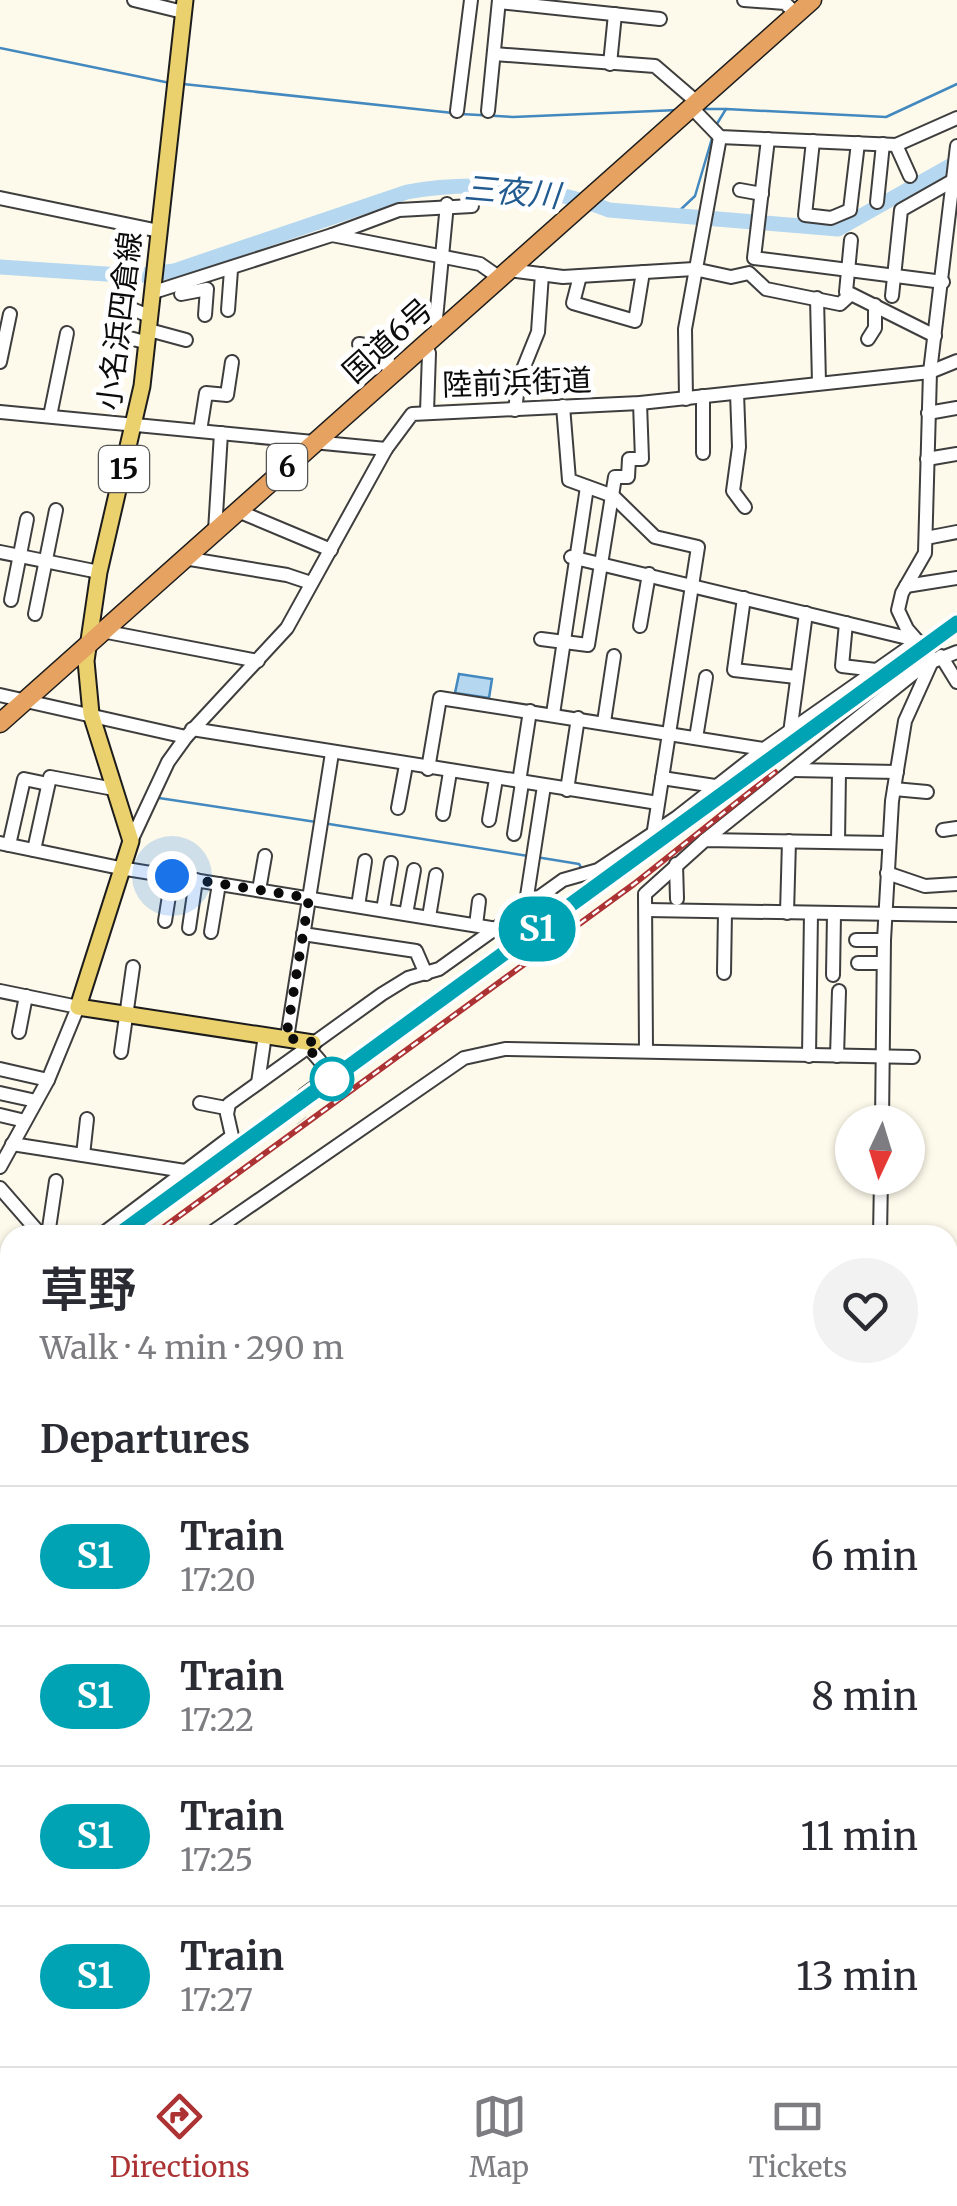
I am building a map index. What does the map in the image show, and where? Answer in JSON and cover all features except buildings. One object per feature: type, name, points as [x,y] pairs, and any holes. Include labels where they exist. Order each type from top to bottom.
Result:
[{"type":"highway","name":"国道6号","points":[[0,723],[812,0]]},
{"type":"main road","name":"小名浜四倉線","points":[[131,841],[92,714],[99,572],[135,425],[159,291],[159,230],[184,6]]},
{"type":"main road","points":[[131,841],[78,1007],[310,1044]]},
{"type":"street","points":[[134,0],[184,6]]},
{"type":"street","points":[[457,111],[470,0]]},
{"type":"street","points":[[748,0],[785,3],[796,14]]},
{"type":"street","points":[[488,111],[499,1],[660,19]]},
{"type":"street","points":[[610,64],[615,14]]},
{"type":"street","points":[[494,54],[655,66],[716,133],[890,145],[957,118]]},
{"type":"street","points":[[686,399],[685,329],[716,133]]},
{"type":"street","points":[[768,139],[754,258],[943,282]]},
{"type":"street","points":[[812,141],[805,216],[830,218],[850,210],[858,143]]},
{"type":"street","points":[[890,145],[910,176]]},
{"type":"street","points":[[877,202],[890,145]]},
{"type":"street","points":[[957,148],[930,372],[926,538],[922,564],[906,586],[898,610],[918,641],[957,682]]},
{"type":"street","points":[[892,296],[901,210],[954,180]]},
{"type":"street","points":[[740,190],[762,194]]},
{"type":"street","points":[[0,198],[159,230]]},
{"type":"street","points":[[427,412],[447,205]]},
{"type":"street","points":[[159,291],[231,270],[399,210],[472,206]]},
{"type":"street","points":[[332,235],[480,264],[504,274],[580,276],[694,269],[731,277],[749,273],[766,289],[840,304],[851,294],[935,336]]},
{"type":"street","points":[[846,292],[852,240]]},
{"type":"street","points":[[228,310],[231,270]]},
{"type":"street","points":[[580,276],[573,303],[635,320],[643,272]]},
{"type":"street","points":[[515,410],[519,379],[538,332],[542,274]]},
{"type":"street","points":[[159,291],[178,294],[207,290],[205,315]]},
{"type":"street","points":[[149,330],[130,308],[124,293],[115,334],[149,330],[186,340]]},
{"type":"street","points":[[818,298],[819,382]]},
{"type":"street","points":[[868,339],[875,328],[875,305]]},
{"type":"street","points":[[0,362],[10,314]]},
{"type":"street","points":[[50,416],[67,334]]},
{"type":"street","points":[[359,344],[387,348],[388,377]]},
{"type":"street","points":[[200,431],[206,393],[226,396],[232,362]]},
{"type":"street","name":"陸前浜街道","points":[[131,841],[168,762],[189,733],[288,628],[403,420],[427,412],[686,399],[930,372],[957,362]]},
{"type":"street","points":[[737,393],[739,448],[732,491],[745,506]]},
{"type":"street","points":[[703,396],[703,453]]},
{"type":"street","points":[[541,639],[588,645],[615,477],[628,477],[629,459],[642,459],[640,403]]},
{"type":"street","points":[[563,406],[569,480],[612,496],[655,537],[698,547],[654,830]]},
{"type":"street","points":[[928,413],[957,408]]},
{"type":"street","points":[[0,412],[386,449]]},
{"type":"street","points":[[215,531],[220,433]]},
{"type":"street","points":[[927,459],[957,454]]},
{"type":"street","points":[[554,714],[574,557],[588,487]]},
{"type":"street","points":[[34,614],[56,510]]},
{"type":"street","points":[[238,511],[332,550]]},
{"type":"street","points":[[12,600],[27,519]]},
{"type":"street","points":[[926,538],[957,532]]},
{"type":"street","points":[[0,552],[99,572]]},
{"type":"street","points":[[574,557],[918,641]]},
{"type":"street","points":[[184,558],[287,574],[312,583]]},
{"type":"street","points":[[640,626],[649,574]]},
{"type":"street","points":[[906,586],[957,578]]},
{"type":"street","points":[[744,598],[734,670],[796,677]]},
{"type":"street","points":[[790,732],[806,614]]},
{"type":"street","points":[[846,622],[842,666],[876,670]]},
{"type":"street","points":[[95,638],[258,661]]},
{"type":"street","points":[[200,1103],[226,1108],[310,1044],[408,978],[426,974],[573,874],[598,870],[918,641]]},
{"type":"street","points":[[646,1051],[646,890],[937,658],[957,652]]},
{"type":"street","points":[[604,722],[614,656]]},
{"type":"street","points":[[882,1105],[884,940],[896,772],[905,721],[937,658]]},
{"type":"street","points":[[696,738],[706,677]]},
{"type":"street","points":[[0,694],[189,733],[658,803]]},
{"type":"street","points":[[428,769],[440,698],[764,749]]},
{"type":"street","points":[[514,834],[530,711]]},
{"type":"street","points":[[567,790],[578,718]]},
{"type":"street","points":[[286,1038],[332,753]]},
{"type":"street","points":[[398,808],[406,765]]},
{"type":"street","points":[[793,770],[896,772]]},
{"type":"street","points":[[442,814],[450,772]]},
{"type":"street","points":[[838,842],[840,772]]},
{"type":"street","points":[[34,850],[50,777],[114,789]]},
{"type":"street","points":[[662,778],[715,786]]},
{"type":"street","points":[[48,784],[24,779],[5,844],[120,868],[496,929]]},
{"type":"street","points":[[489,820],[496,779]]},
{"type":"street","points":[[525,908],[544,786]]},
{"type":"street","points":[[894,790],[927,792]]},
{"type":"street","points":[[705,840],[889,843]]},
{"type":"street","points":[[787,912],[790,841]]},
{"type":"street","points":[[259,890],[265,856]]},
{"type":"street","points":[[358,906],[365,862]]},
{"type":"street","points":[[383,910],[391,863]]},
{"type":"street","points":[[676,864],[677,898]]},
{"type":"street","points":[[406,914],[414,870]]},
{"type":"street","points":[[888,873],[925,886],[957,884]]},
{"type":"street","points":[[429,917],[436,875]]},
{"type":"street","points":[[165,921],[172,876]]},
{"type":"street","points":[[189,928],[196,880]]},
{"type":"street","points":[[211,932],[219,884]]},
{"type":"street","points":[[476,924],[480,901]]},
{"type":"street","points":[[647,910],[957,915]]},
{"type":"street","points":[[724,973],[725,912]]},
{"type":"street","points":[[809,1056],[812,913]]},
{"type":"street","points":[[833,975],[834,914]]},
{"type":"street","points":[[303,934],[416,951],[426,974]]},
{"type":"street","points":[[856,940],[884,940]]},
{"type":"street","points":[[858,963],[884,963]]},
{"type":"street","points":[[121,1052],[133,967]]},
{"type":"street","points":[[0,992],[78,1007],[48,1080],[0,1167]]},
{"type":"street","points":[[837,1056],[839,992]]},
{"type":"street","points":[[19,1032],[26,996]]},
{"type":"street","points":[[258,1083],[264,1035]]},
{"type":"street","points":[[304,1095],[331,1075],[310,1044]]},
{"type":"street","points":[[222,1225],[361,1126],[476,1053],[505,1049],[912,1057]]},
{"type":"street","points":[[0,1069],[48,1080]]},
{"type":"street","points":[[0,1093],[36,1100]]},
{"type":"street","points":[[114,1225],[232,1136],[226,1108]]},
{"type":"street","points":[[0,1115],[25,1121]]},
{"type":"street","points":[[83,1155],[87,1119]]},
{"type":"street","points":[[12,1144],[185,1171]]},
{"type":"street","points":[[47,1225],[56,1182]]},
{"type":"street","points":[[0,1188],[35,1225]]},
{"type":"street","points":[[880,1225],[881,1195]]},
{"type":"water","points":[[459,674],[492,679],[489,698],[455,693]]},
{"type":"waterway","points":[[0,48],[170,83]]},
{"type":"waterway","points":[[183,84],[453,113]]},
{"type":"waterway","points":[[715,127],[726,109],[886,117],[957,84]]},
{"type":"waterway","points":[[701,109],[726,109]]},
{"type":"waterway","points":[[461,114],[513,117],[678,110]]},
{"type":"waterway","points":[[677,213],[695,196],[713,135]]},
{"type":"waterway","name":"三夜川","points":[[0,267],[136,276],[174,271],[407,192],[457,186],[561,195],[609,210],[838,229],[957,162]]},
{"type":"waterway","points":[[159,798],[316,822]]},
{"type":"waterway","points":[[329,824],[528,856]]},
{"type":"waterway","points":[[536,857],[579,864],[582,869]]},
{"type":"tunnel","points":[[290,1106],[302,1121]]},
{"type":"railway","points":[[132,1225],[957,624]]},
{"type":"railway","points":[[167,1225],[634,884],[775,772]]},
{"type":"train","name":"S1","points":[[132,1225],[957,623]]},
{"type":"route","points":[[172,876],[309,898],[286,1038],[313,1042],[307,1046],[332,1079]]}]
